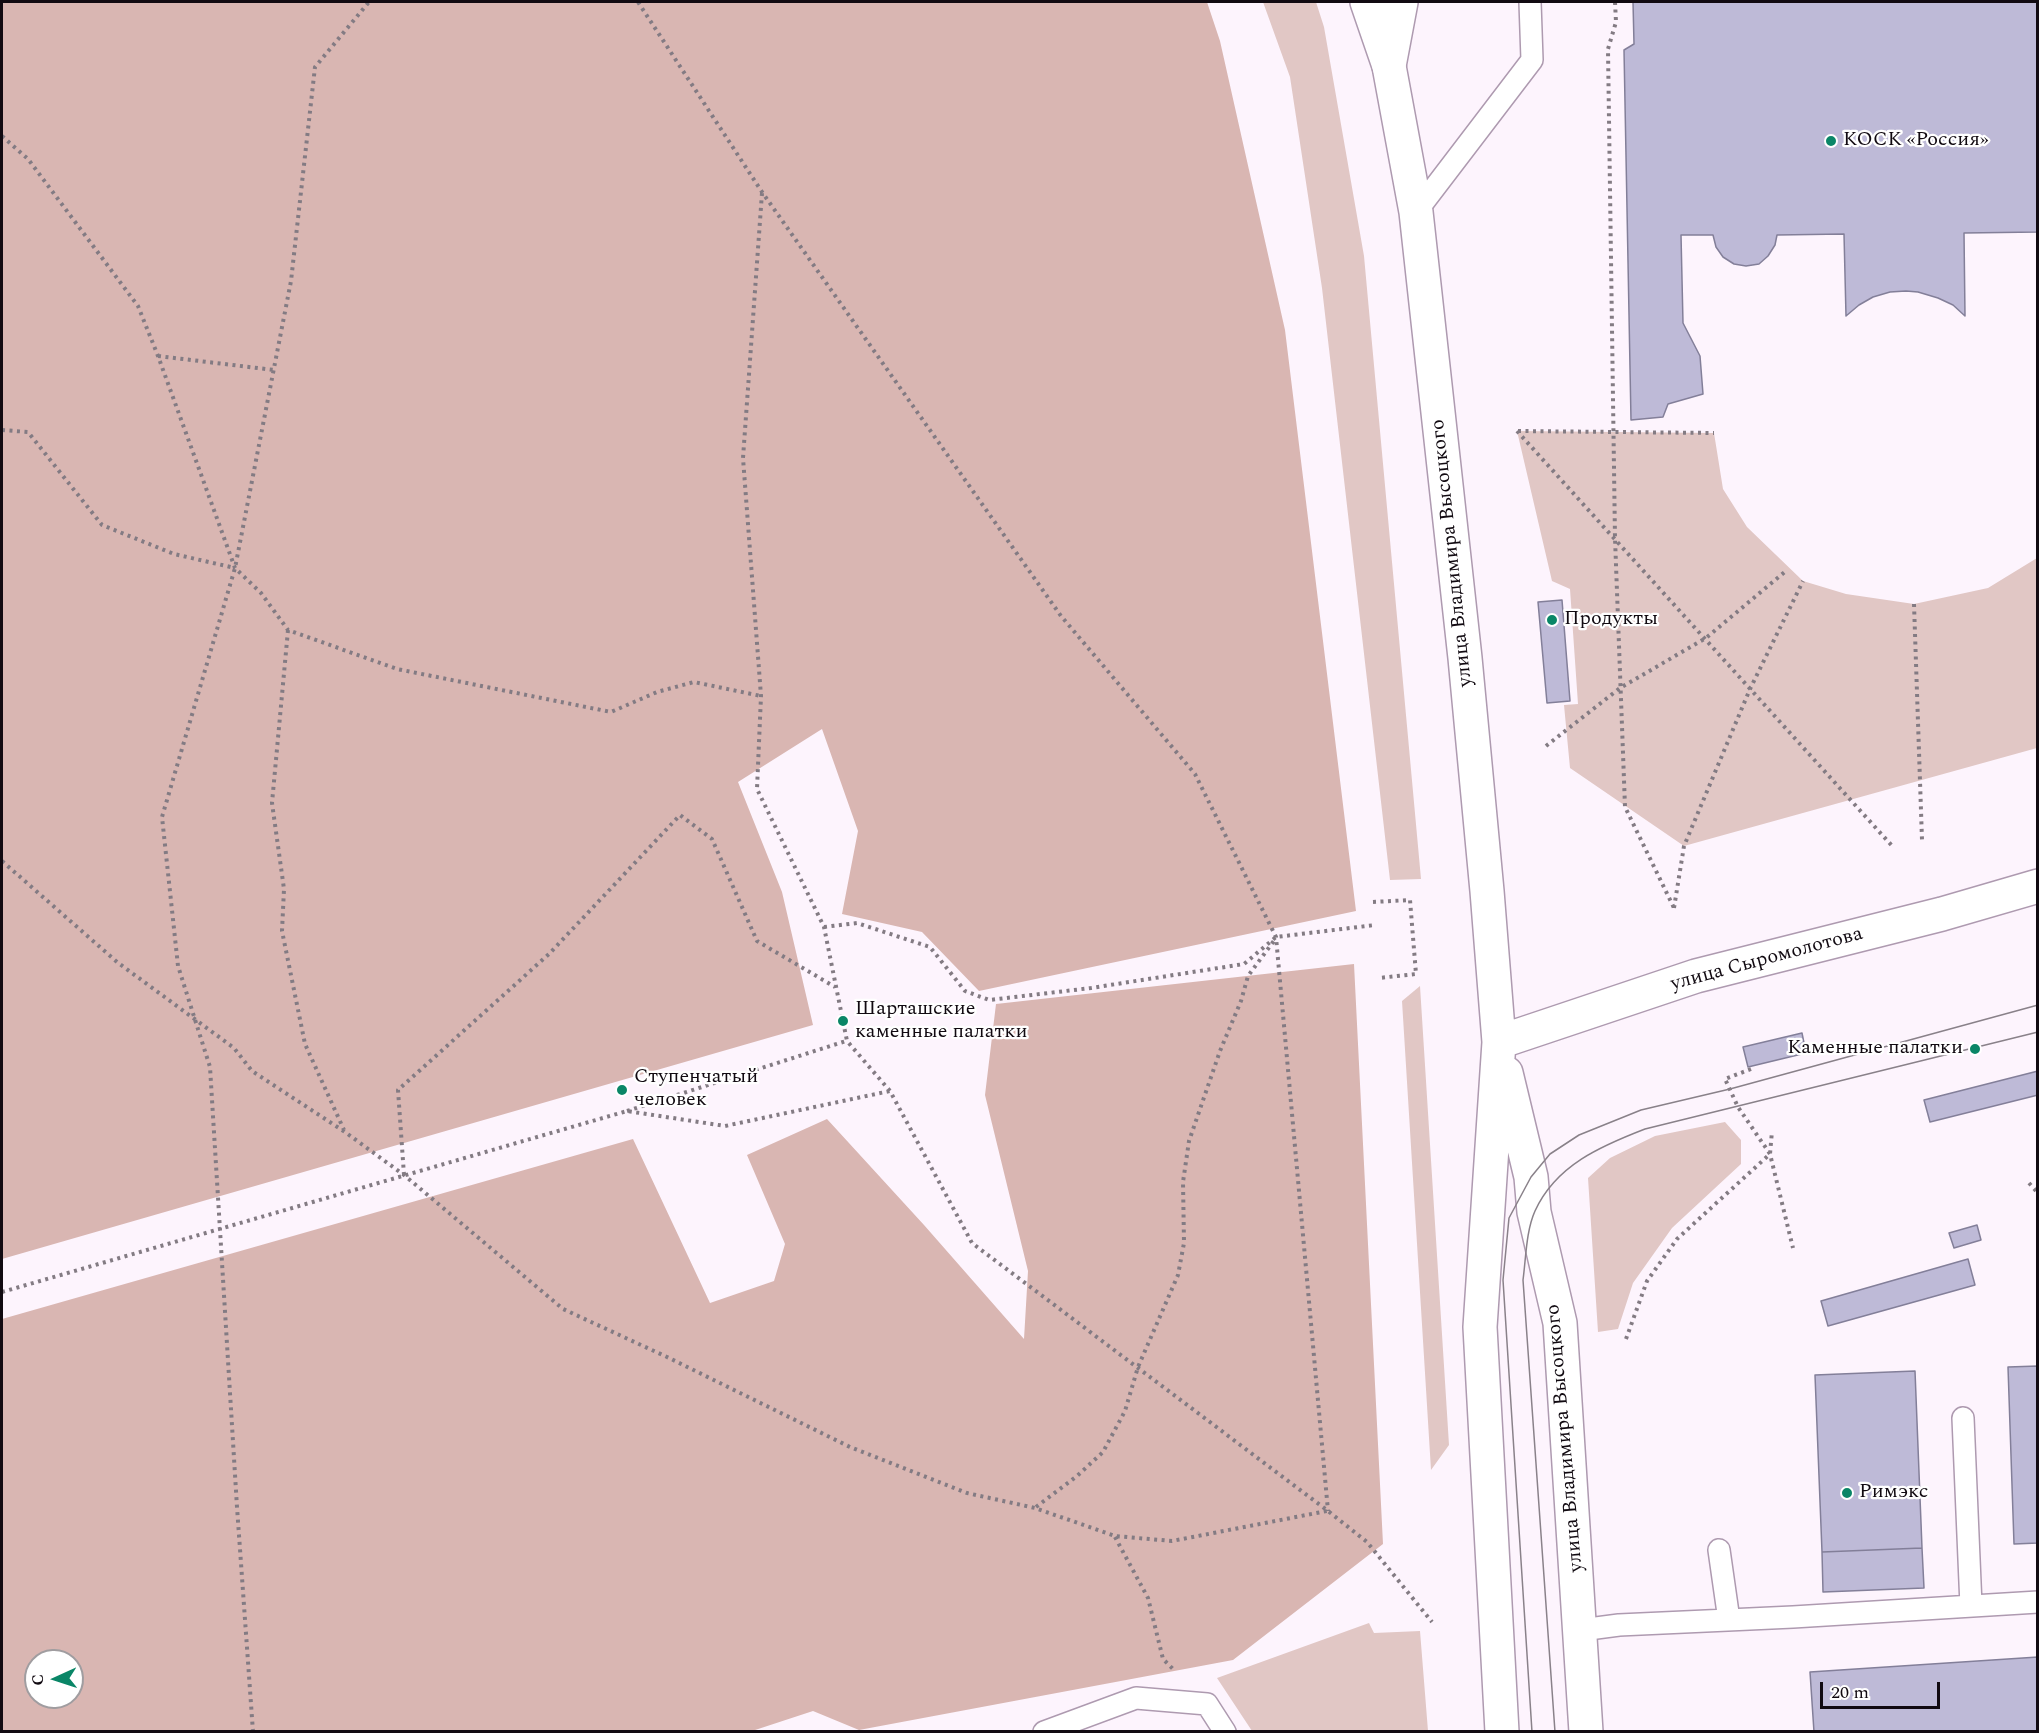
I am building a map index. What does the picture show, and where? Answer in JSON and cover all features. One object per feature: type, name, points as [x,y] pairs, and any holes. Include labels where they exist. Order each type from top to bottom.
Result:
[{"type":"main road","name":"улица Владимира Высоцкого","points":[[1367,2],[1389,66],[1416,212],[1465,658],[1499,1042],[1480,1327],[1502,1731]]},
{"type":"main road","name":"улица Владимира Высоцкого","points":[[1389,66],[1401,2]]},
{"type":"main road","name":"улица Сыромолотова","points":[[1499,1042],[1696,976],[1942,914],[2037,886]]},
{"type":"main road","name":"улица Владимира Высоцкого","points":[[1499,1042],[1531,1177],[1534,1212],[1560,1323],[1586,1731]]},
{"type":"lane","points":[[1416,212],[1532,60],[1530,2]]},
{"type":"lane","points":[[1963,1418],[1971,1606]]},
{"type":"lane","points":[[1719,1550],[1729,1620]]},
{"type":"lane","points":[[1581,1630],[2037,1602]]},
{"type":"lane","points":[[1044,1731],[1136,1698],[1207,1704],[1225,1731]]},
{"type":"path","points":[[253,1731],[210,1067],[178,966],[162,817],[235,568],[291,281],[315,67],[369,2]]},
{"type":"path","points":[[638,2],[762,192],[1061,616],[1195,774],[1276,938],[1328,1510]]},
{"type":"path","points":[[1615,2],[1616,22],[1608,49],[1612,433],[1625,807],[1674,908],[1684,846],[1750,689],[1803,581]]},
{"type":"path","points":[[2,136],[28,159],[138,306],[235,568],[261,593],[288,630],[397,669],[611,712],[657,692],[694,682],[761,696]]},
{"type":"path","points":[[762,192],[743,458],[761,696],[758,789],[824,927],[846,1041],[890,1091],[972,1243],[1328,1510],[1367,1542],[1432,1622]]},
{"type":"path","points":[[158,356],[274,370]]},
{"type":"path","points":[[2,430],[28,432],[102,525],[174,554],[235,568]]},
{"type":"path","points":[[1714,433],[1517,431],[1894,848]]},
{"type":"path","points":[[1546,746],[1620,688],[1706,638],[1787,570]]},
{"type":"path","points":[[1914,604],[1922,840]]},
{"type":"path","points":[[288,630],[272,803],[284,889],[282,931],[304,1044],[345,1131]]},
{"type":"path","points":[[404,1175],[398,1090],[549,954],[680,815],[712,839],[757,941],[836,987]]},
{"type":"path","points":[[2,861],[117,962],[234,1048],[252,1071],[345,1131],[404,1175],[563,1309],[667,1357],[850,1447],[967,1493],[1035,1508],[1115,1536],[1172,1541],[1328,1510]]},
{"type":"path","points":[[1373,902],[1410,900],[1416,974],[1379,978]]},
{"type":"path","points":[[824,927],[857,923],[930,948],[965,991],[989,1000],[1091,988],[1244,964],[1276,938],[1375,925]]},
{"type":"path","points":[[1035,1508],[1077,1476],[1103,1452],[1125,1411],[1138,1367],[1178,1275],[1184,1244],[1183,1182],[1189,1141],[1220,1051],[1241,1001],[1248,976],[1276,938]]},
{"type":"path","points":[[2,1292],[627,1111],[846,1041]]},
{"type":"path","points":[[1751,1069],[1725,1079],[1738,1107],[1770,1154]]},
{"type":"path","points":[[627,1111],[726,1126],[890,1091]]},
{"type":"path","points":[[1772,1131],[1770,1154],[1793,1248]]},
{"type":"path","points":[[1626,1340],[1647,1281],[1677,1239],[1770,1154]]},
{"type":"path","points":[[2030,1183],[2037,1193]]},
{"type":"path","points":[[1115,1536],[1148,1598],[1163,1659],[1207,1704]]},
{"type":"shaded area","points":[[2,2],[1207,2],[1220,41],[1285,330],[1356,911],[979,991],[922,932],[842,914],[858,831],[822,729],[738,782],[782,892],[813,1025],[2,1259]]},
{"type":"shaded area","points":[[1263,2],[1316,2],[1324,27],[1364,256],[1421,879],[1390,880],[1322,288],[1290,77]]},
{"type":"shaded area","points":[[1517,431],[1714,433],[1723,489],[1747,527],[1803,581],[1846,594],[1914,604],[1988,588],[2037,558],[2037,748],[1684,846],[1570,768],[1564,705],[1578,704],[1570,589],[1552,581]]},
{"type":"shaded area","points":[[1354,964],[1383,1544],[1233,1660],[859,1730],[813,1711],[749,1732],[2,1731],[2,1319],[633,1139],[710,1303],[774,1281],[785,1244],[747,1155],[827,1119],[1024,1339],[1028,1271],[985,1095],[996,1004]]},
{"type":"shaded area","points":[[1420,986],[1449,1445],[1431,1470],[1402,1001]]},
{"type":"shaded area","points":[[1725,1122],[1741,1140],[1741,1164],[1672,1228],[1633,1283],[1618,1329],[1598,1332],[1588,1178],[1610,1158],[1655,1136]]},
{"type":"shaded area","points":[[1369,1623],[1374,1633],[1420,1631],[1428,1731],[1252,1731],[1217,1678]]},
{"type":"building","name":"КОСК «Россия»","points":[[1633,2],[2038,2],[2038,232],[1964,233],[1965,316],[1953,305],[1938,298],[1906,291],[1890,292],[1873,297],[1846,316],[1844,234],[1777,235],[1775,245],[1768,256],[1759,264],[1746,266],[1734,264],[1723,257],[1716,247],[1713,235],[1681,235],[1683,323],[1700,356],[1703,394],[1668,404],[1663,417],[1631,420],[1624,50],[1634,44]]},
{"type":"building","points":[[1562,600],[1570,701],[1547,703],[1538,602]]},
{"type":"building","points":[[1802,1033],[1806,1053],[1748,1067],[1743,1047]]},
{"type":"building","points":[[2038,1071],[2038,1095],[1930,1122],[1924,1100]]},
{"type":"building","points":[[1977,1225],[1981,1240],[1954,1248],[1949,1233]]},
{"type":"building","points":[[1968,1259],[1975,1285],[1828,1326],[1821,1301]]},
{"type":"building","points":[[2038,1366],[2038,1543],[2014,1544],[2008,1367]]},
{"type":"building","points":[[1915,1371],[1922,1548],[1822,1552],[1815,1375]]},
{"type":"building","points":[[1922,1548],[1924,1588],[1823,1592],[1822,1552]]},
{"type":"building","points":[[2038,1657],[2038,1732],[1814,1732],[1810,1672]]},
{"type":"tram line","points":[[1532,1732],[1503,1280],[1509,1218],[1531,1177],[1550,1154],[1579,1135],[1641,1110],[1730,1089],[2038,1005]]},
{"type":"tram line","points":[[1555,1732],[1523,1280],[1530,1227],[1535,1211],[1544,1195],[1567,1169],[1581,1159],[1645,1129],[2038,1032]]},
{"type":"place","name":"КОСК «Россия»","points":[[1831,141]]},
{"type":"place","name":"Продукты","points":[[1552,620]]},
{"type":"place","name":"Шарташские каменные палатки","points":[[843,1021]]},
{"type":"place","name":"Каменные палатки","points":[[1975,1049]]},
{"type":"place","name":"Ступенчатый человек","points":[[622,1090]]},
{"type":"place","name":"Римэкс","points":[[1847,1493]]}]
